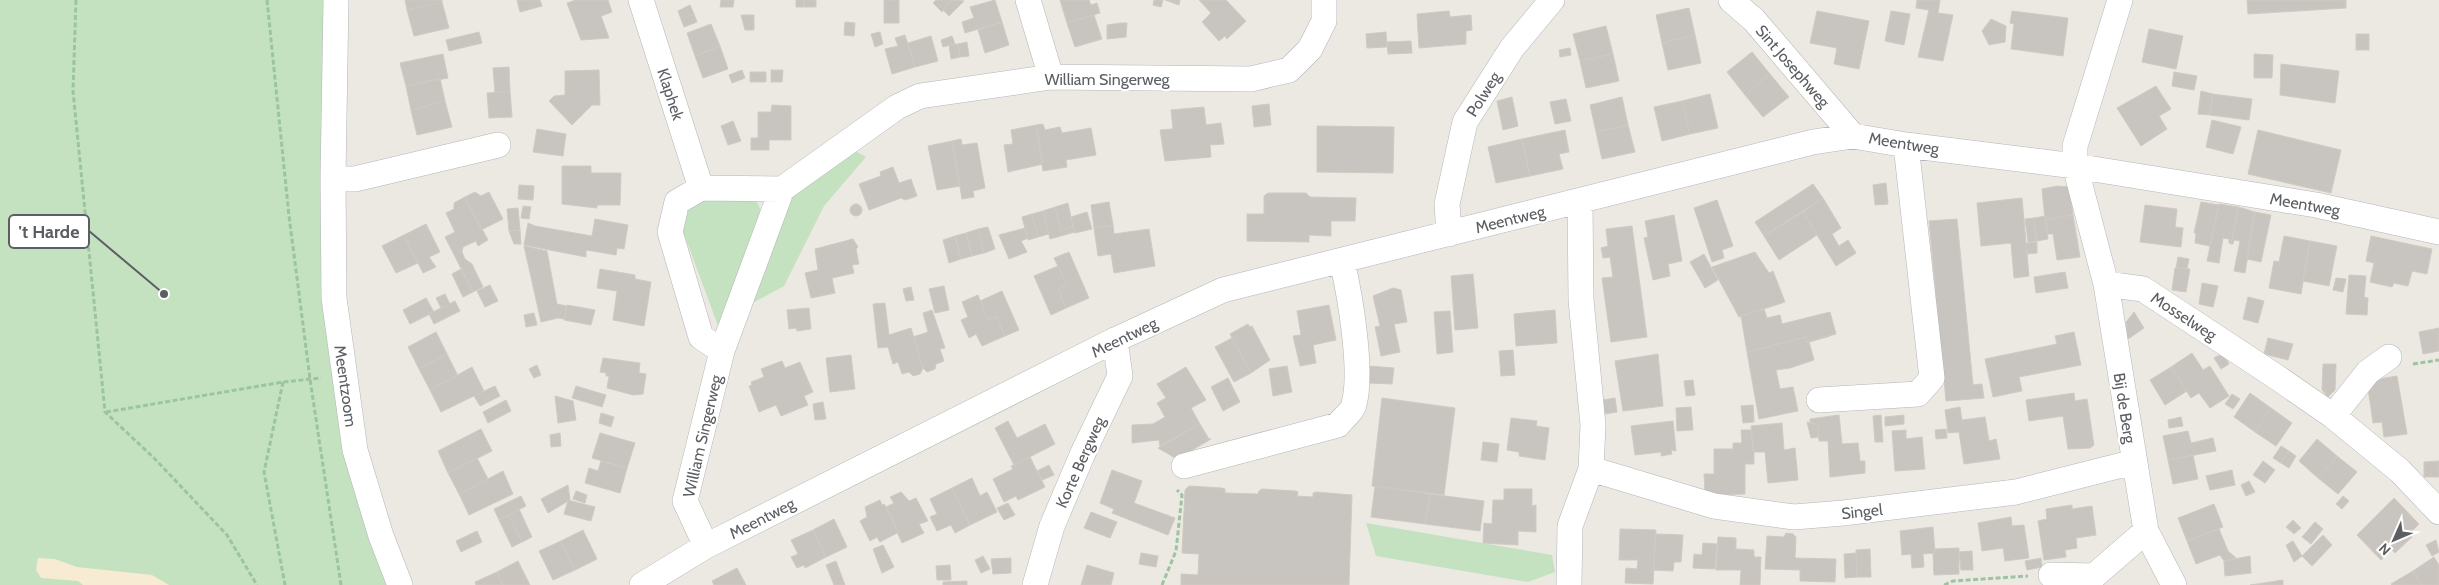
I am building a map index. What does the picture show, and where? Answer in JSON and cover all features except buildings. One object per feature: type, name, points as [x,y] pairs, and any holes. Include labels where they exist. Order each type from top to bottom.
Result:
[{"type":"street","name":"Meentzoom","points":[[336,0],[333,179],[334,298],[355,450],[381,536],[400,585]]},
{"type":"street","name":"Klaphek","points":[[640,0],[701,188]]},
{"type":"street","points":[[1028,0],[1051,77]]},
{"type":"street","name":"William Singerweg","points":[[706,546],[685,501],[722,352],[782,189],[898,107],[920,96],[1051,77],[1251,79],[1289,70],[1310,49],[1324,21],[1324,0]]},
{"type":"street","name":"Polweg","points":[[1449,234],[1447,204],[1466,122],[1512,48],[1552,0]]},
{"type":"street","name":"Sint Josephweg","points":[[1731,0],[1754,20],[1853,136]]},
{"type":"street","points":[[2106,284],[2075,166],[2075,146],[2120,0]]},
{"type":"street","name":"Meentweg","points":[[642,585],[706,546],[1115,340],[1223,290],[1814,142],[1853,136],[1906,145],[2075,166],[2316,205],[2439,232]]},
{"type":"street","points":[[333,179],[354,179],[498,145]]},
{"type":"street","points":[[1819,400],[1918,394],[1932,378],[1906,145]]},
{"type":"street","points":[[701,188],[782,189]]},
{"type":"street","name":"William Singerweg","points":[[701,188],[677,202],[670,232],[701,337],[722,352]]},
{"type":"street","points":[[1568,585],[1570,526],[1591,468],[1592,425],[1581,300],[1580,202]]},
{"type":"street","points":[[1184,466],[1338,425],[1354,405],[1357,365],[1342,261]]},
{"type":"street","name":"Mosselweg","points":[[2106,284],[2143,289],[2333,416],[2400,471],[2439,512]]},
{"type":"street","name":"Bij de Berg","points":[[2106,284],[2146,532],[2174,585]]},
{"type":"street","name":"Korte Bergweg","points":[[1035,585],[1052,526],[1083,453],[1120,376],[1115,340]]},
{"type":"street","points":[[2333,416],[2368,372],[2388,357]]},
{"type":"street","name":"Singel","points":[[1591,468],[1714,506],[1794,517],[1843,514],[2016,492],[2134,462]]},
{"type":"street","points":[[2051,575],[2094,576],[2146,532]]},
{"type":"path","points":[[76,0],[73,91],[105,412],[154,458],[227,535],[257,585]]},
{"type":"path","points":[[267,0],[280,140],[310,379],[341,585]]},
{"type":"path","points":[[105,412],[283,382],[346,375]]},
{"type":"path","points":[[283,382],[264,472],[285,585]]},
{"type":"path","points":[[1162,585],[1176,551],[1182,496],[1175,487],[1184,466]]},
{"type":"path","points":[[1944,585],[1953,581],[2051,575]]},
{"type":"green space","points":[[0,0],[331,0],[326,265],[389,585],[0,585]]},
{"type":"green space","points":[[845,145],[866,157],[824,206],[784,286],[747,306],[791,186]]},
{"type":"green space","points":[[747,189],[758,204],[765,220],[720,331],[681,226],[680,194]]},
{"type":"green space","points":[[1366,523],[1552,555],[1555,572],[1528,582],[1376,556]]},
{"type":"sand","points":[[38,558],[55,559],[77,567],[152,575],[169,585],[83,585],[78,581],[41,578],[36,570]]},
{"type":"place","name":"'t Harde","points":[[164,294]]}]
